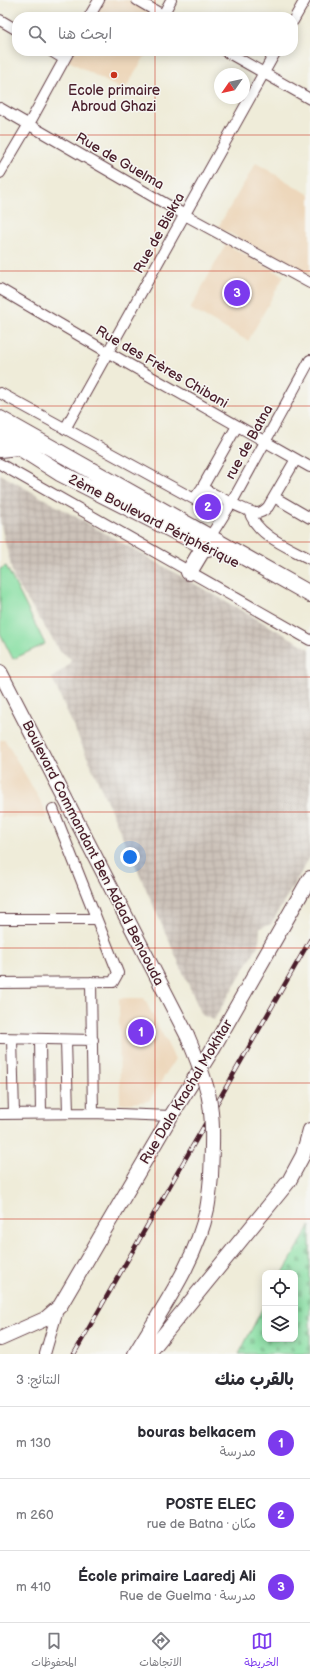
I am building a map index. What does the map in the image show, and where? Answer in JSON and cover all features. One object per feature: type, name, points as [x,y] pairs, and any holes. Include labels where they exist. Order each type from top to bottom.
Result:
[{"type":"main road","name":"2ème Boulevard Périphérique","points":[[0,419],[208,542],[310,605]]},
{"type":"main road","name":"2ème Boulevard Périphérique","points":[[0,435],[18,448],[60,473],[208,542],[310,594]]},
{"type":"main road","points":[[189,572],[208,542]]},
{"type":"street","points":[[92,12],[99,0]]},
{"type":"street","points":[[137,0],[157,12]]},
{"type":"street","points":[[166,12],[171,0]]},
{"type":"street","points":[[298,12],[305,0]]},
{"type":"street","points":[[0,20],[12,27]]},
{"type":"street","points":[[0,173],[29,124],[65,56]]},
{"type":"street","points":[[233,56],[310,99]]},
{"type":"street","name":"Rue de Biskra","points":[[65,429],[273,56]]},
{"type":"street","name":"Rue de Guelma","points":[[0,108],[185,215],[310,283]]},
{"type":"street","name":"Rue des Frères Chibani","points":[[0,289],[108,353],[310,467]]},
{"type":"street","name":"rue de Batna","points":[[208,542],[232,502],[310,360]]},
{"type":"street","points":[[0,393],[194,499],[202,488],[237,426]]},
{"type":"street","points":[[0,450],[18,448]]},
{"type":"street","points":[[202,488],[249,510],[258,513],[264,512],[296,460]]},
{"type":"street","points":[[0,464],[310,640]]},
{"type":"street","points":[[274,497],[310,518]]},
{"type":"street","points":[[249,510],[254,523],[263,532],[310,559]]},
{"type":"street","name":"Boulevard Commandant Ben Addad Benaouda","points":[[0,672],[187,1035],[195,1053],[208,1093],[213,1143],[207,1210],[192,1253],[135,1354]]},
{"type":"street","points":[[0,983],[113,982],[118,973],[52,809]]},
{"type":"street","name":"Rue Dala Krachal Mokhtar","points":[[0,1339],[45,1319],[60,1306],[171,1116],[209,1056],[310,878]]},
{"type":"street","points":[[0,919],[96,919]]},
{"type":"street","points":[[91,982],[94,1113]]},
{"type":"street","points":[[0,1038],[93,1040]]},
{"type":"street","points":[[12,1039],[14,1114]]},
{"type":"street","points":[[40,1039],[41,1113]]},
{"type":"street","points":[[66,1040],[68,1113]]},
{"type":"street","points":[[0,1114],[94,1113],[171,1116]]},
{"type":"street","points":[[148,1354],[289,1181],[303,1155],[310,1130]]},
{"type":"street","points":[[44,1354],[60,1306]]},
{"type":"shaded area","points":[[104,0],[130,0],[151,12],[96,12]]},
{"type":"shaded area","name":"Ecole primaire Abroud Ghazi","points":[[70,56],[145,56],[124,91],[67,60]]},
{"type":"shaded area","points":[[256,163],[310,195],[310,277],[218,227]]},
{"type":"shaded area","points":[[226,244],[284,276],[248,341],[190,309]]},
{"type":"shaded area","points":[[0,474],[310,649],[310,857],[271,924],[260,928],[259,944],[214,1020],[202,1015],[52,678],[69,665],[71,659],[60,651],[14,579],[0,521]]},
{"type":"shaded area","points":[[0,740],[5,740],[44,807],[47,818],[0,817]]},
{"type":"shaded area","points":[[119,998],[144,998],[175,1059],[149,1101],[120,1104]]},
{"type":"green space","points":[[6,566],[45,644],[13,659],[0,633],[0,569]]},
{"type":"green space","points":[[310,1226],[310,1354],[239,1354],[262,1309],[262,1342],[298,1342],[298,1270],[285,1270]]},
{"type":"railway","points":[[74,1354],[310,940]]},
{"type":"place","name":"Ecole primaire Abroud Ghazi","points":[[114,75]]},
{"type":"place","name":"École primaire Laaredj Ali","points":[[237,293]]},
{"type":"place","name":"POSTE ELEC","points":[[208,507]]},
{"type":"place","name":"bouras belkacem","points":[[141,1032]]}]
